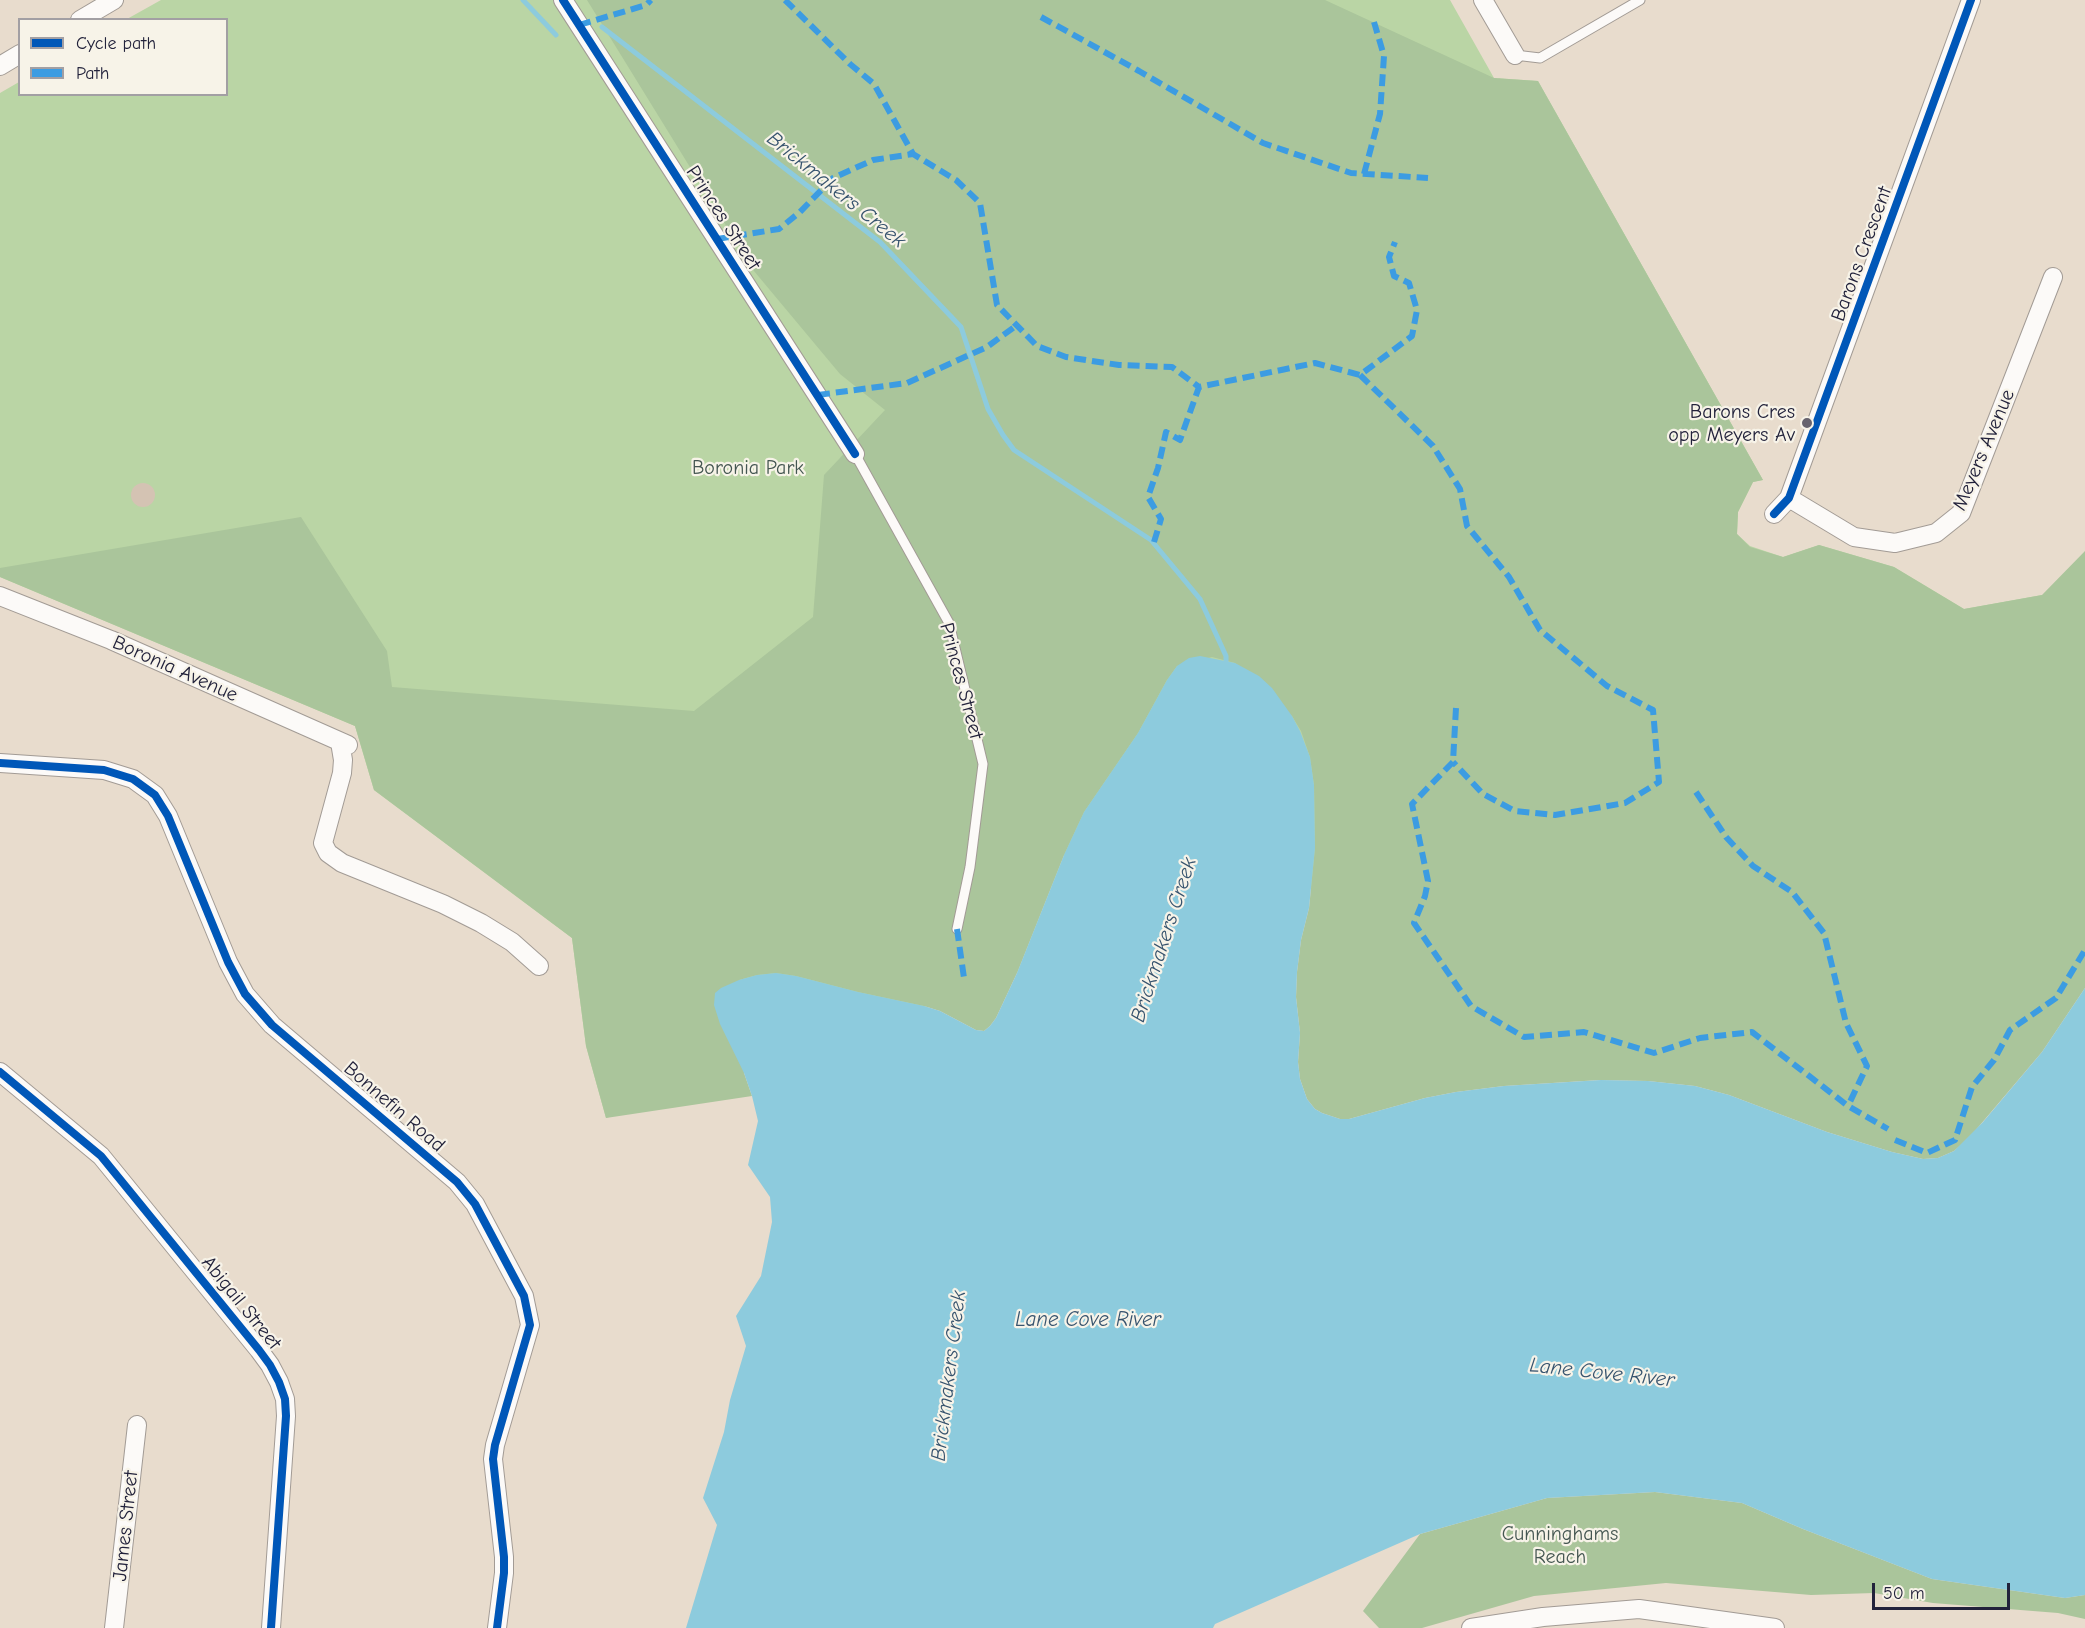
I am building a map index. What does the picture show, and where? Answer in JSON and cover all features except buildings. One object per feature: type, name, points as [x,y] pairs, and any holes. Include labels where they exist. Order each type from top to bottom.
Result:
[{"type":"street","points":[[83,18],[114,0]]},
{"type":"street","name":"Princes Street","points":[[563,0],[855,454]]},
{"type":"street","points":[[1483,0],[1515,55]]},
{"type":"street","name":"Barons Crescent","points":[[1774,514],[1789,498],[1971,0]]},
{"type":"street","points":[[0,66],[18,55]]},
{"type":"street","name":"Meyers Avenue","points":[[1789,498],[1854,537],[1895,543],[1936,533],[1961,513],[2053,277]]},
{"type":"street","name":"Boronia Avenue","points":[[0,596],[111,640],[344,743],[342,773],[323,843],[328,853],[342,863],[481,922],[512,942],[539,966]]},
{"type":"street","name":"Bonnefin Road","points":[[0,763],[104,770],[133,779],[155,795],[168,816],[228,962],[245,994],[272,1025],[457,1182],[475,1204],[524,1296],[530,1325],[493,1459],[504,1557],[497,1628]]},
{"type":"street","name":"Abigail Street","points":[[0,1072],[101,1156],[259,1350],[279,1382],[285,1399],[286,1416],[271,1628]]},
{"type":"street","name":"James Street","points":[[114,1628],[137,1425]]},
{"type":"street","points":[[1471,1628],[1543,1617],[1639,1609],[1775,1628]]},
{"type":"lane","points":[[1515,55],[1540,58],[1640,0]]},
{"type":"lane","name":"Princes Street","points":[[855,454],[949,623],[983,764],[976,829],[957,929]]},
{"type":"green space","name":"Boronia Park","points":[[161,0],[1450,0],[1494,78],[1538,81],[1763,480],[1753,482],[1738,512],[1737,534],[1750,546],[1783,557],[1819,545],[1894,567],[1964,609],[2042,595],[2085,988],[1064,855],[1017,973],[744,1073],[606,1118],[586,1046],[572,938],[374,790],[355,726],[0,577],[0,93],[18,83],[18,96],[228,96],[228,18],[129,18]]},
{"type":"green space","name":"Boronia Park","points":[[587,0],[1325,0],[1494,78],[1538,81],[1763,480],[1753,482],[1738,512],[1737,534],[1750,547],[1783,557],[1819,545],[1894,567],[1964,609],[2042,595],[2085,551],[2085,988],[2042,1052],[1969,1138],[1954,1151],[1938,1158],[1923,1159],[1892,1152],[1827,1132],[1729,1095],[1695,1086],[1648,1081],[1600,1080],[1504,1086],[1425,1098],[1349,1119],[1340,1119],[1322,1113],[1315,1109],[1307,1099],[1300,1079],[1298,1062],[1300,1033],[1296,997],[1297,972],[1301,940],[1309,908],[1315,848],[1314,785],[1310,757],[1301,731],[1292,716],[1235,663],[1212,657],[1177,666],[1138,733],[1084,812],[1064,855],[1017,973],[996,1018],[984,1031],[976,1030],[940,1011],[924,1006],[796,976],[776,973],[757,975],[739,980],[744,1073],[752,1096],[606,1118],[586,1046],[572,938],[374,790],[355,726],[0,577],[0,568],[301,517],[387,651],[392,687],[694,711],[813,617],[824,475],[885,410],[840,374],[754,271]]},
{"type":"green space","name":"Cunninghams Reach","points":[[1655,1492],[1742,1503],[1932,1579],[2065,1598],[2085,1595],[2085,1619],[2058,1613],[1933,1603],[1874,1593],[1811,1595],[1666,1583],[1534,1596],[1422,1628],[1379,1628],[1363,1611],[1420,1534],[1547,1498]]},
{"type":"water","name":"Lane Cove River","points":[[1200,656],[1235,663],[1259,676],[1272,688],[1292,716],[1310,757],[1314,785],[1315,848],[1309,908],[1301,940],[1297,972],[1296,997],[1300,1033],[1298,1062],[1300,1079],[1307,1099],[1315,1109],[1322,1113],[1340,1119],[1349,1119],[1425,1098],[1504,1086],[1601,1080],[1648,1081],[1695,1086],[1729,1095],[1827,1132],[1892,1152],[1923,1159],[1938,1158],[1954,1151],[1983,1122],[2042,1052],[2085,988],[2085,1595],[2065,1598],[1932,1579],[1742,1503],[1655,1492],[1547,1498],[1420,1534],[1215,1624],[1213,1628],[686,1628],[717,1525],[703,1498],[724,1432],[730,1400],[746,1346],[736,1316],[761,1276],[772,1222],[770,1197],[748,1165],[758,1121],[752,1096],[744,1073],[720,1024],[714,1005],[715,993],[739,980],[776,973],[924,1006],[940,1011],[976,1030],[984,1031],[996,1018],[1017,973],[1064,855],[1084,812],[1138,733],[1177,666],[1189,658]]},
{"type":"waterway","name":"Brickmakers Creek","points":[[523,0],[556,35]]},
{"type":"waterway","name":"Brickmakers Creek","points":[[602,27],[880,242],[961,327],[988,409],[1014,450],[1151,540],[1200,599],[1226,656],[1226,667]]},
{"type":"marked path","points":[[579,25],[646,5],[651,0]]},
{"type":"marked path","points":[[785,0],[850,64],[874,84],[913,154],[956,180],[980,203],[997,305],[1037,346],[1066,357],[1119,365],[1172,367],[1199,387]]},
{"type":"marked path","points":[[1041,17],[1263,143],[1351,173],[1428,178]]},
{"type":"marked path","points":[[1364,174],[1380,114],[1384,56],[1374,22]]},
{"type":"marked path","points":[[717,239],[779,229],[800,212],[833,178],[873,160],[913,154]]},
{"type":"marked path","points":[[1154,542],[1161,519],[1148,497],[1158,468],[1166,432],[1180,440],[1199,387],[1315,363],[1360,375],[1412,336],[1417,310],[1409,283],[1394,276],[1389,257],[1395,242]]},
{"type":"marked path","points":[[818,395],[907,383],[987,347],[1017,325]]},
{"type":"marked path","points":[[1360,375],[1433,446],[1460,489],[1467,526],[1509,577],[1540,630],[1607,686],[1653,710],[1659,782],[1625,803],[1555,815],[1515,811],[1483,794],[1453,762]]},
{"type":"marked path","points":[[1456,708],[1453,762],[1412,804],[1428,881],[1425,896],[1414,923],[1471,1006],[1524,1037],[1584,1032],[1654,1053],[1700,1038],[1752,1032],[1848,1106],[1888,1129]]},
{"type":"marked path","points":[[1696,792],[1726,837],[1753,866],[1792,892],[1824,933],[1846,1023],[1867,1066],[1848,1106]]},
{"type":"marked path","points":[[957,929],[964,978]]},
{"type":"marked path","points":[[1895,1140],[1927,1153],[1955,1140],[1972,1087],[1994,1060],[2010,1030],[2056,998],[2085,950]]},
{"type":"cycle path","points":[[563,0],[855,454]]},
{"type":"cycle path","points":[[1774,514],[1789,498],[1971,0]]},
{"type":"cycle path","points":[[0,763],[104,770],[133,779],[155,795],[168,816],[228,962],[245,994],[272,1025],[457,1182],[475,1204],[524,1296],[530,1325],[493,1459],[504,1557],[497,1628]]},
{"type":"cycle path","points":[[0,1072],[101,1156],[259,1350],[279,1382],[285,1399],[286,1416],[271,1628]]},
{"type":"place","name":"Barons Cres opp Meyers Av","points":[[1807,423]]}]
